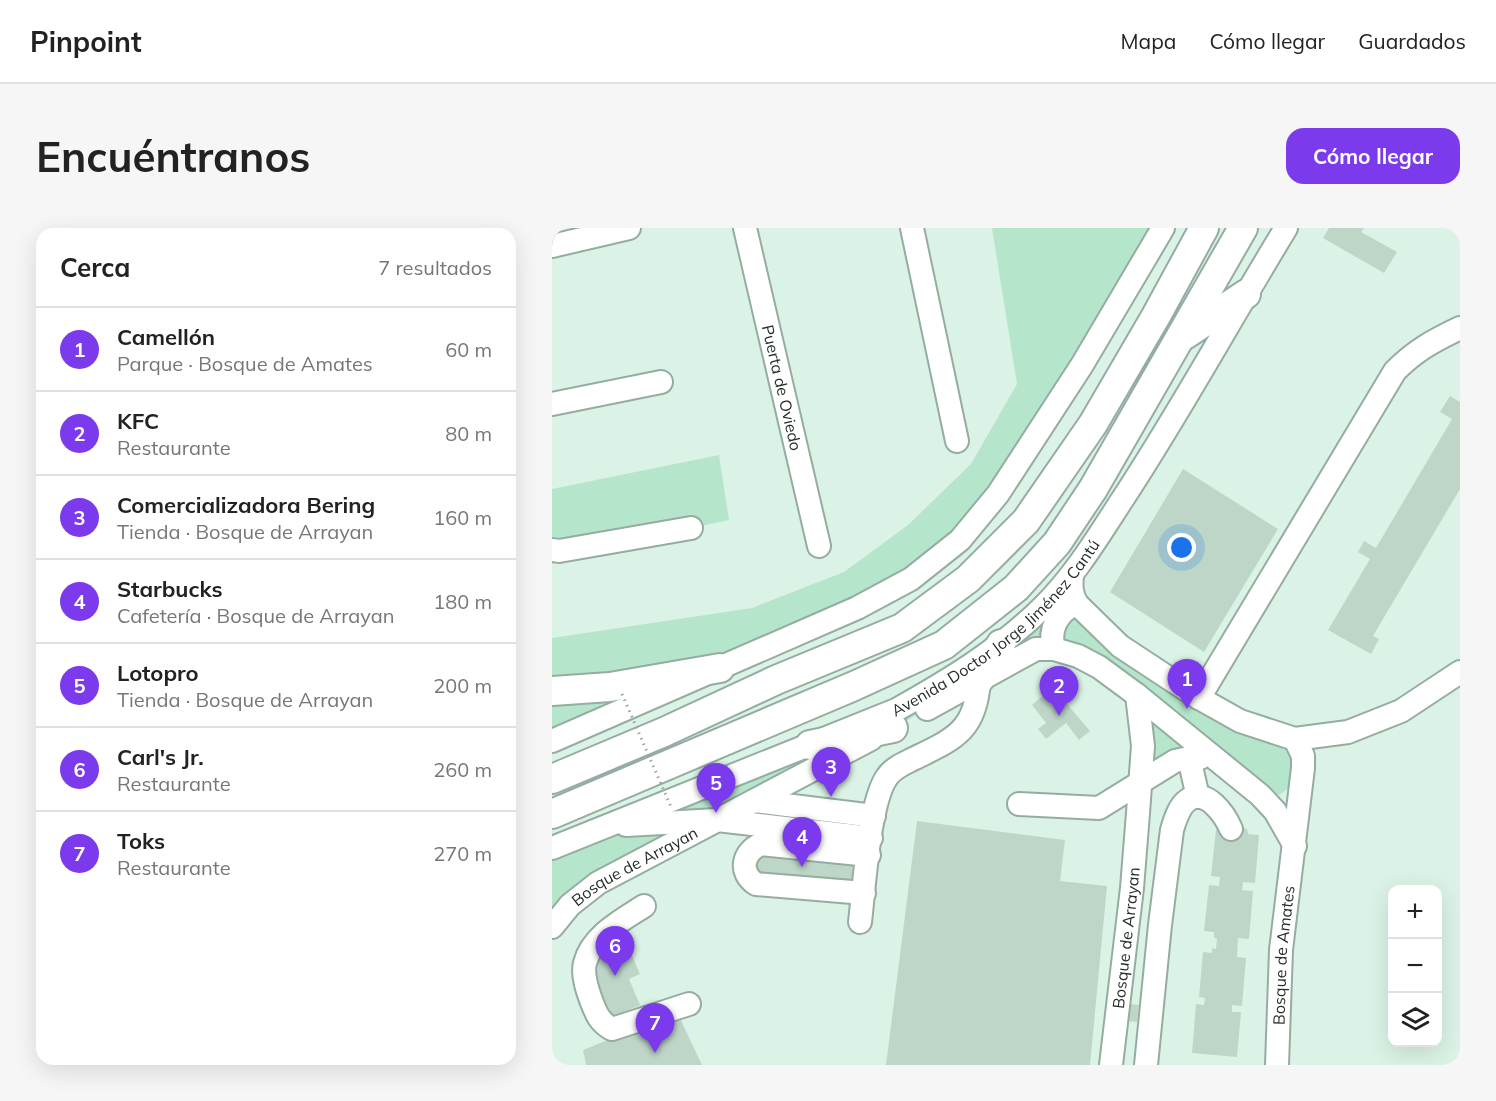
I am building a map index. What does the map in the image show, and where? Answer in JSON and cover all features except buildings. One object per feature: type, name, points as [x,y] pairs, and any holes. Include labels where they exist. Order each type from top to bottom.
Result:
[{"type":"main road","points":[[552,778],[664,732],[776,680],[902,628],[968,579],[1026,521],[1093,424],[1204,228]]},
{"type":"main road","name":"Avenida Doctor Jorge Jiménez Cantú","points":[[552,814],[854,686],[944,645],[1016,588],[1057,543],[1093,489],[1243,228]]},
{"type":"main road","points":[[1179,340],[1246,294]]},
{"type":"main road","points":[[979,681],[1001,644]]},
{"type":"main road","points":[[552,690],[610,687],[720,668]]},
{"type":"main road","points":[[810,745],[893,728]]},
{"type":"street","points":[[552,246],[629,228]]},
{"type":"street","name":"Puerta de Oviedo","points":[[745,228],[819,546]]},
{"type":"street","points":[[912,228],[957,441]]},
{"type":"street","points":[[552,741],[857,608],[911,579],[960,540],[998,494],[1082,365],[1163,228]]},
{"type":"street","name":"Avenida Doctor Jorge Jiménez Cantú","points":[[552,848],[896,710],[933,689],[1001,644],[1044,606],[1072,575],[1159,444],[1286,228]]},
{"type":"street","points":[[1199,698],[1395,371],[1414,352],[1460,328]]},
{"type":"street","points":[[552,404],[661,382]]},
{"type":"street","points":[[552,550],[559,551],[691,528]]},
{"type":"street","points":[[1072,575],[1071,587],[1077,604],[1120,646],[1199,698],[1240,721],[1295,739],[1348,732],[1401,711],[1460,672]]},
{"type":"street","points":[[1077,604],[1060,613],[1052,642],[1054,649],[1078,656],[1099,667],[1260,795],[1275,811],[1295,846]]},
{"type":"street","name":"Bosque de Arrayan","points":[[552,927],[570,905],[598,883],[893,728],[1029,651],[1054,649]]},
{"type":"street","points":[[860,922],[871,833],[880,791],[886,778],[902,764],[953,740],[975,710],[979,681]]},
{"type":"street","name":"Bosque de Arrayan","points":[[1111,1065],[1132,888],[1143,746],[1137,695]]},
{"type":"street","name":"Bosque de Amates","points":[[1277,1065],[1281,950],[1303,768],[1303,756],[1295,739]]},
{"type":"street","points":[[1019,804],[1099,808],[1175,761],[1194,758],[1198,797]]},
{"type":"street","points":[[1260,795],[1279,795],[1295,784],[1303,768]]},
{"type":"street","points":[[1146,1065],[1172,830],[1184,803],[1190,798],[1198,797],[1204,798],[1219,809],[1231,829]]},
{"type":"street","points":[[606,826],[736,810],[871,833]]},
{"type":"street","points":[[736,810],[871,833]]},
{"type":"street","points":[[864,893],[756,884],[745,872],[746,857],[752,848],[761,844],[871,833]]},
{"type":"street","points":[[644,906],[616,923],[592,947],[584,965],[586,986],[596,1012],[603,1024],[612,1029],[689,1004]]},
{"type":"street","points":[[1116,1021],[1149,1024]]},
{"type":"path","points":[[622,694],[671,807]]},
{"type":"green space","points":[[992,228],[1163,228],[998,494],[911,579],[552,741],[552,638],[752,608],[844,572],[908,525],[971,464],[1017,384]]},
{"type":"green space","points":[[719,455],[729,520],[552,550],[552,489]]},
{"type":"green space","points":[[1071,587],[1120,646],[1295,739],[1295,784],[1279,795],[1260,795],[1200,758],[1140,783],[1137,695],[1054,649],[979,680],[893,728],[630,865],[552,927],[552,848],[895,710]]},
{"type":"place","name":"Camellón","points":[[1187,709]]},
{"type":"place","name":"KFC","points":[[1059,716]]},
{"type":"place","name":"Comercializadora Bering","points":[[831,797]]},
{"type":"place","name":"Lotopro","points":[[716,813]]},
{"type":"place","name":"Starbucks","points":[[802,867]]},
{"type":"place","name":"Carl's Jr.","points":[[615,976]]},
{"type":"place","name":"Toks","points":[[655,1053]]}]
